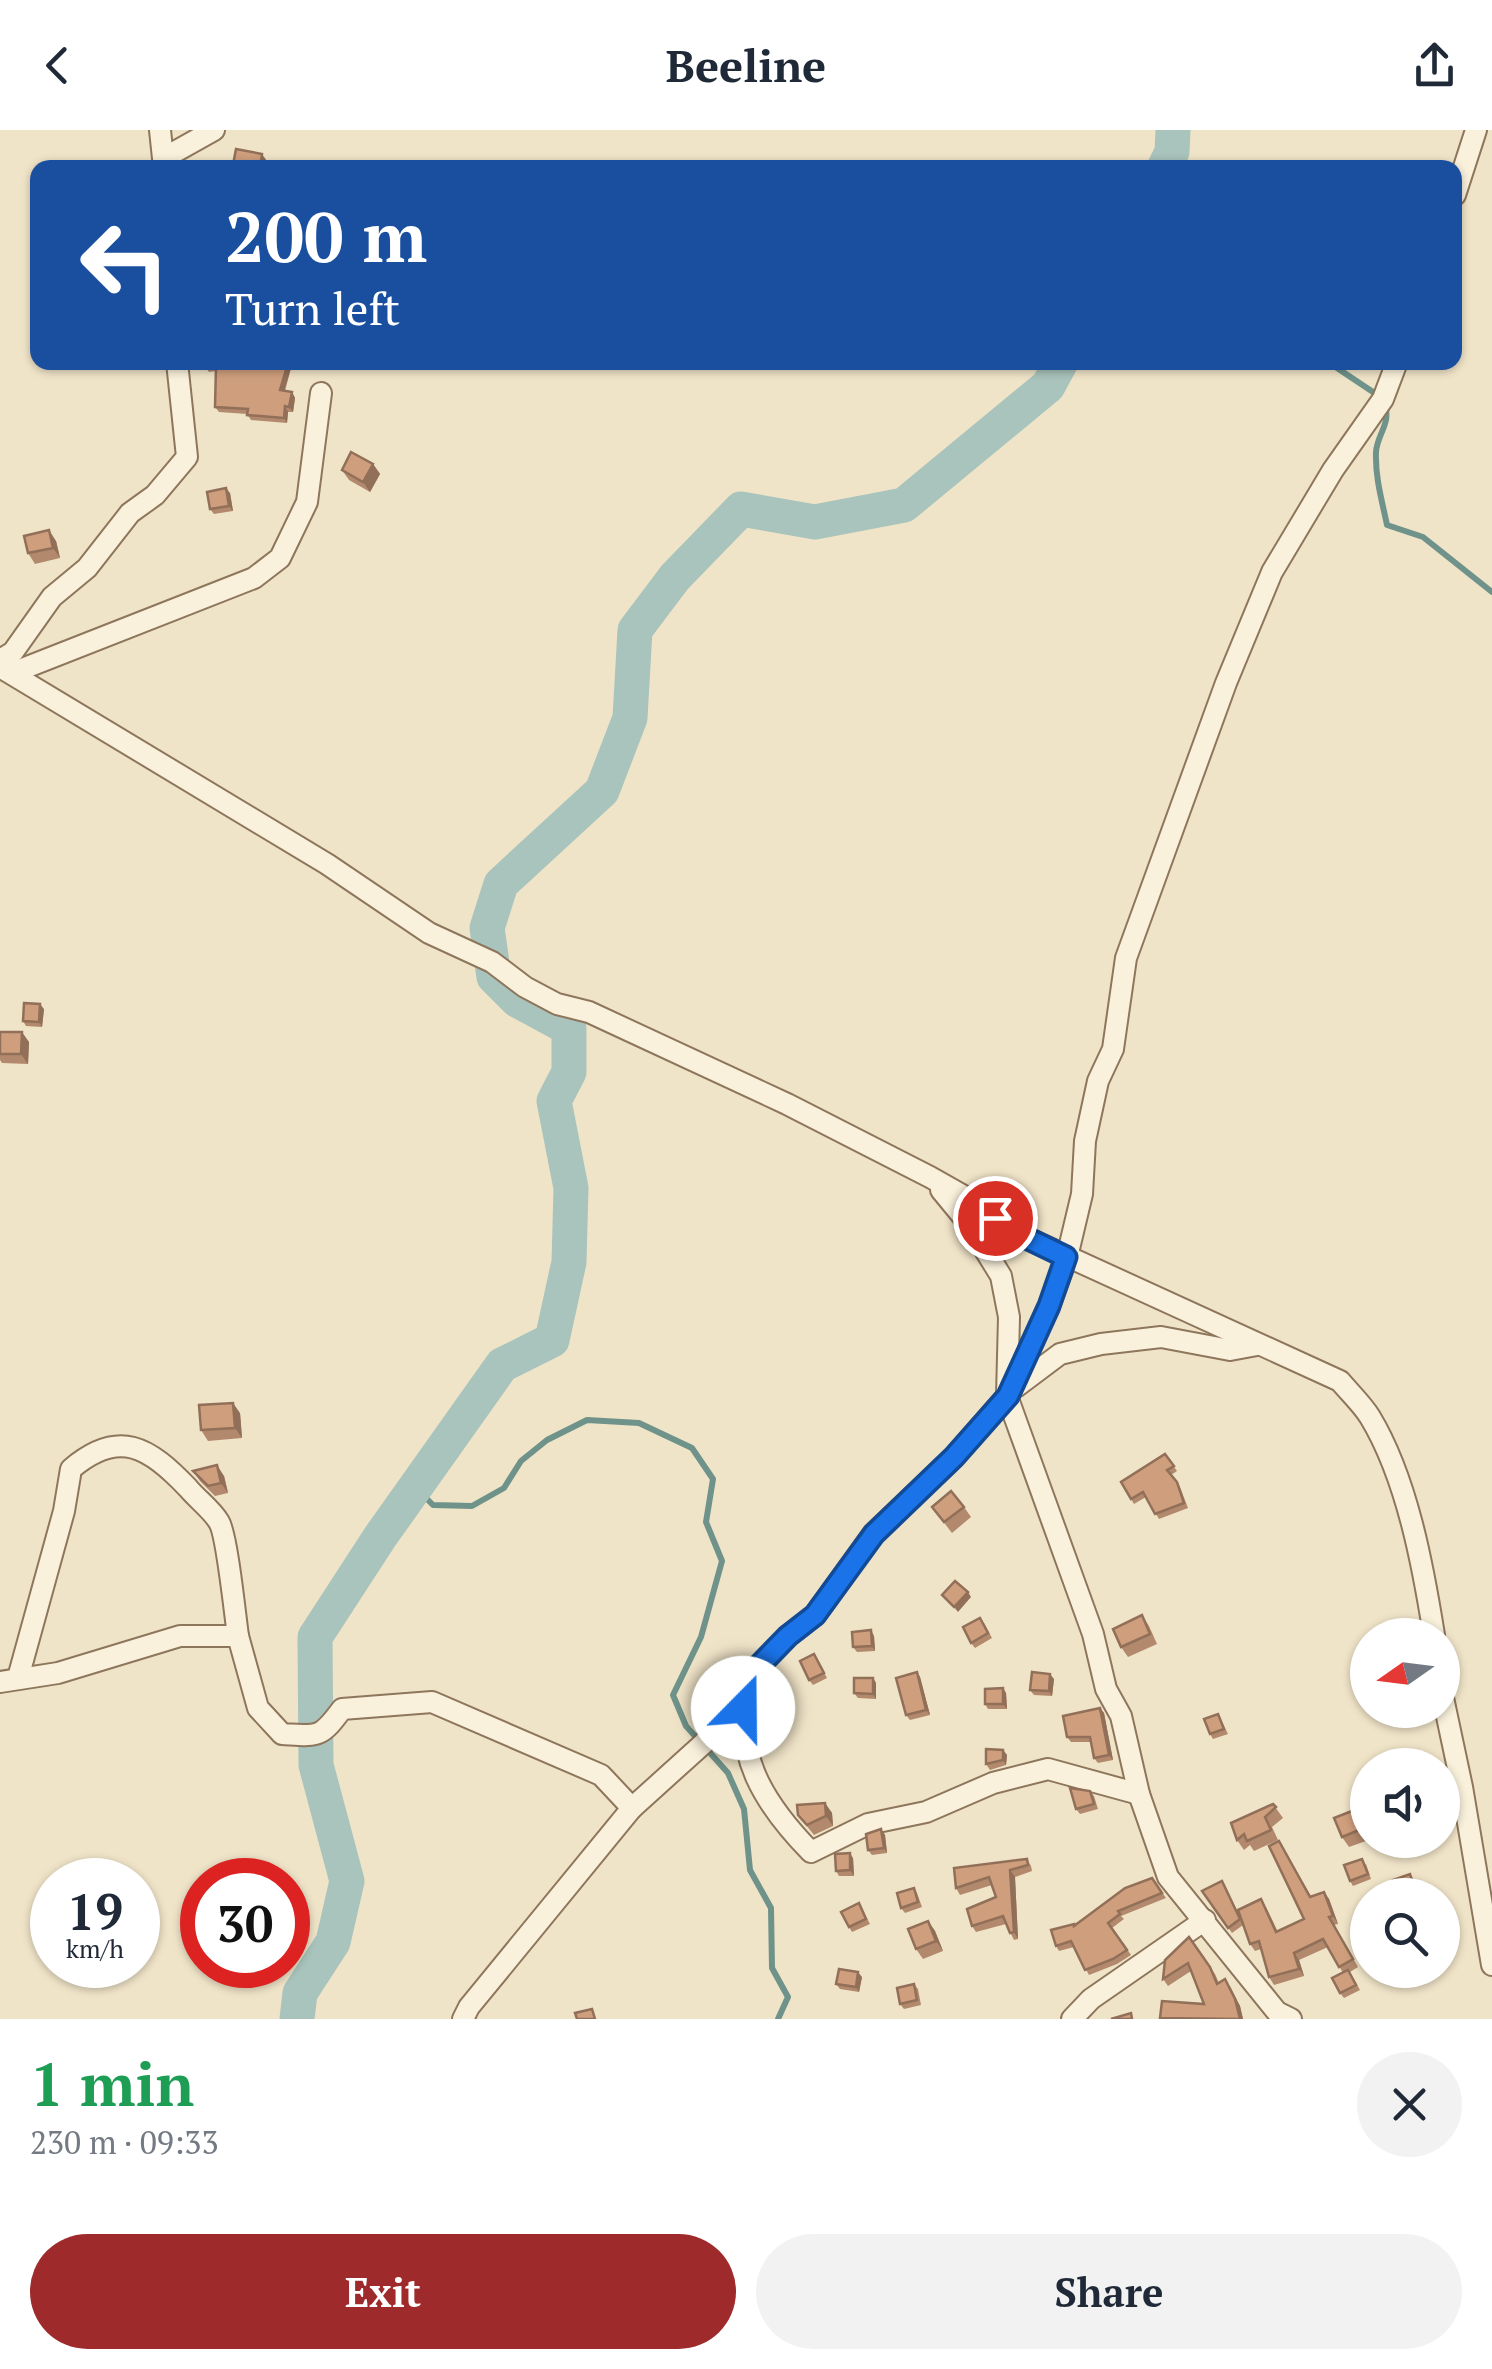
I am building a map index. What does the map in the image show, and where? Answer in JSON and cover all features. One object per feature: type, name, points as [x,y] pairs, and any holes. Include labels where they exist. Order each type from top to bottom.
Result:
[{"type":"street","points":[[160,130],[164,160]]},
{"type":"street","points":[[167,160],[214,130]]},
{"type":"street","points":[[1462,173],[1476,130]]},
{"type":"street","points":[[4,666],[52,598],[87,568],[130,513],[155,495],[187,457],[178,370]]},
{"type":"street","points":[[1008,1396],[1049,1306],[1066,1257],[1082,1194],[1085,1141],[1098,1081],[1114,1049],[1126,958],[1226,683],[1272,572],[1333,470],[1383,399],[1393,370]]},
{"type":"street","points":[[4,666],[254,578],[280,558],[307,502],[320,393]]},
{"type":"street","points":[[4,666],[327,864],[428,933],[492,962],[525,987],[557,1004],[589,1012],[930,1177],[1014,1232],[1340,1381],[1369,1415],[1400,1482],[1431,1618]]},
{"type":"street","points":[[930,1177],[969,1224],[1000,1276],[1009,1317],[1008,1396],[1093,1634],[1106,1689],[1121,1716],[1138,1794],[1168,1877],[1277,2012],[1291,2019]]},
{"type":"street","points":[[463,2019],[632,1808],[704,1744],[753,1672],[815,1615],[874,1534],[1042,1365],[1079,1348],[1161,1337],[1230,1350],[1258,1345]]},
{"type":"street","points":[[238,1636],[180,1636],[58,1673],[9,1680],[60,1528],[71,1469],[90,1452],[136,1446],[156,1458],[221,1524],[238,1636],[258,1708],[282,1734],[325,1733],[342,1709],[432,1702],[602,1776],[632,1808]]},
{"type":"street","points":[[753,1672],[743,1708],[753,1778],[779,1819],[811,1852],[868,1824],[926,1812],[993,1784],[1048,1769],[1138,1794]]},
{"type":"street","points":[[1449,1728],[1492,1965]]},
{"type":"street","points":[[1072,2019],[1091,1999],[1205,1920]]},
{"type":"building","points":[[236,149],[262,154],[261,160],[234,160]]},
{"type":"building","points":[[216,370],[286,370],[280,390],[292,392],[284,418],[247,415],[248,409],[215,407]]},
{"type":"building","points":[[351,452],[373,464],[363,482],[342,470]]},
{"type":"building","points":[[226,488],[229,506],[210,509],[207,492]]},
{"type":"building","points":[[49,530],[53,548],[28,553],[24,536]]},
{"type":"building","points":[[24,1003],[40,1004],[39,1022],[23,1021]]},
{"type":"building","points":[[0,1032],[22,1032],[21,1054],[0,1054]]},
{"type":"building","points":[[233,1403],[235,1428],[201,1430],[199,1405]]},
{"type":"building","points":[[1165,1454],[1174,1466],[1167,1470],[1177,1482],[1184,1503],[1155,1514],[1143,1492],[1131,1499],[1121,1482]]},
{"type":"building","points":[[217,1465],[221,1483],[208,1486],[193,1471]]},
{"type":"building","points":[[951,1491],[964,1507],[944,1522],[932,1507]]},
{"type":"building","points":[[955,1581],[968,1592],[954,1607],[942,1595]]},
{"type":"building","points":[[1142,1615],[1150,1634],[1121,1647],[1113,1629]]},
{"type":"building","points":[[980,1618],[988,1633],[971,1643],[963,1627]]},
{"type":"building","points":[[871,1630],[872,1646],[853,1647],[852,1632]]},
{"type":"building","points":[[814,1654],[824,1673],[809,1680],[800,1661]]},
{"type":"building","points":[[917,1672],[926,1710],[906,1715],[896,1678]]},
{"type":"building","points":[[1032,1672],[1050,1674],[1049,1691],[1030,1690]]},
{"type":"building","points":[[854,1678],[873,1678],[873,1694],[854,1693]]},
{"type":"building","points":[[1003,1688],[1003,1704],[985,1704],[985,1689]]},
{"type":"building","points":[[1100,1708],[1109,1755],[1094,1758],[1090,1737],[1067,1737],[1063,1716]]},
{"type":"building","points":[[1218,1714],[1224,1729],[1210,1734],[1204,1719]]},
{"type":"building","points":[[986,1749],[1003,1750],[1003,1760],[986,1764]]},
{"type":"building","points":[[1070,1788],[1090,1791],[1094,1804],[1076,1809]]},
{"type":"building","points":[[825,1803],[826,1816],[807,1825],[798,1815],[797,1805]]},
{"type":"building","points":[[1273,1804],[1276,1807],[1265,1817],[1271,1830],[1247,1841],[1244,1834],[1237,1840],[1231,1823]]},
{"type":"building","points":[[1350,1812],[1350,1834],[1342,1837],[1334,1818]]},
{"type":"building","points":[[881,1829],[884,1848],[868,1850],[866,1834]]},
{"type":"building","points":[[1279,1841],[1310,1897],[1324,1892],[1333,1916],[1329,1917],[1350,1954],[1350,1961],[1339,1967],[1323,1939],[1294,1953],[1299,1969],[1269,1977],[1259,1941],[1250,1944],[1238,1910],[1261,1899],[1276,1932],[1304,1919],[1269,1846]]},
{"type":"building","points":[[850,1853],[850,1870],[836,1871],[835,1854]]},
{"type":"building","points":[[1027,1859],[1028,1865],[1010,1870],[1014,1932],[1010,1933],[1003,1916],[972,1926],[967,1909],[996,1897],[989,1877],[956,1888],[954,1868]]},
{"type":"building","points":[[1362,1859],[1368,1874],[1350,1881],[1344,1865]]},
{"type":"building","points":[[1152,1878],[1162,1893],[1118,1911],[1120,1914],[1108,1923],[1127,1950],[1085,1970],[1071,1941],[1056,1946],[1051,1930],[1074,1926],[1125,1888]]},
{"type":"building","points":[[1222,1881],[1240,1919],[1228,1928],[1202,1891]]},
{"type":"building","points":[[914,1888],[918,1902],[901,1908],[897,1893]]},
{"type":"building","points":[[859,1903],[866,1919],[849,1927],[841,1912]]},
{"type":"building","points":[[928,1921],[936,1941],[916,1949],[908,1929]]},
{"type":"building","points":[[1189,1937],[1217,1984],[1225,1979],[1240,2019],[1160,2018],[1162,2001],[1204,2004],[1188,1963],[1163,1979],[1165,1960]]},
{"type":"building","points":[[839,1969],[858,1972],[856,1987],[836,1984]]},
{"type":"building","points":[[1348,1970],[1350,1988],[1340,1993],[1332,1978]]},
{"type":"building","points":[[914,1984],[917,2000],[900,2004],[897,1988]]},
{"type":"building","points":[[592,2009],[595,2019],[577,2019],[575,2013]]},
{"type":"building","points":[[1131,2013],[1132,2019],[1111,2019]]},
{"type":"waterway","points":[[1168,160],[1173,130]]},
{"type":"waterway","points":[[297,2019],[300,1993],[333,1942],[347,1881],[316,1765],[315,1637],[380,1537],[502,1365],[552,1340],[569,1262],[571,1188],[554,1101],[569,1072],[569,1028],[517,1000],[494,977],[487,928],[501,884],[602,791],[630,718],[635,630],[675,577],[741,509],[815,522],[904,505],[1048,386],[1057,370]]},
{"type":"waterway","points":[[1340,370],[1379,396]]},
{"type":"waterway","points":[[1385,406],[1376,461],[1387,525],[1423,537],[1492,592]]},
{"type":"waterway","points":[[415,1487],[433,1505],[472,1506],[504,1488],[521,1461],[547,1440],[587,1420],[639,1423],[692,1448],[713,1479],[706,1522],[722,1561],[701,1637],[673,1695],[686,1726],[728,1773],[744,1809],[750,1870],[771,1908],[772,1968],[788,1997],[778,2019]]},
{"type":"route","points":[[743,1708],[753,1672],[815,1615],[874,1534],[954,1457],[1008,1396],[1049,1306],[1066,1257],[1014,1232],[995,1218]]}]
